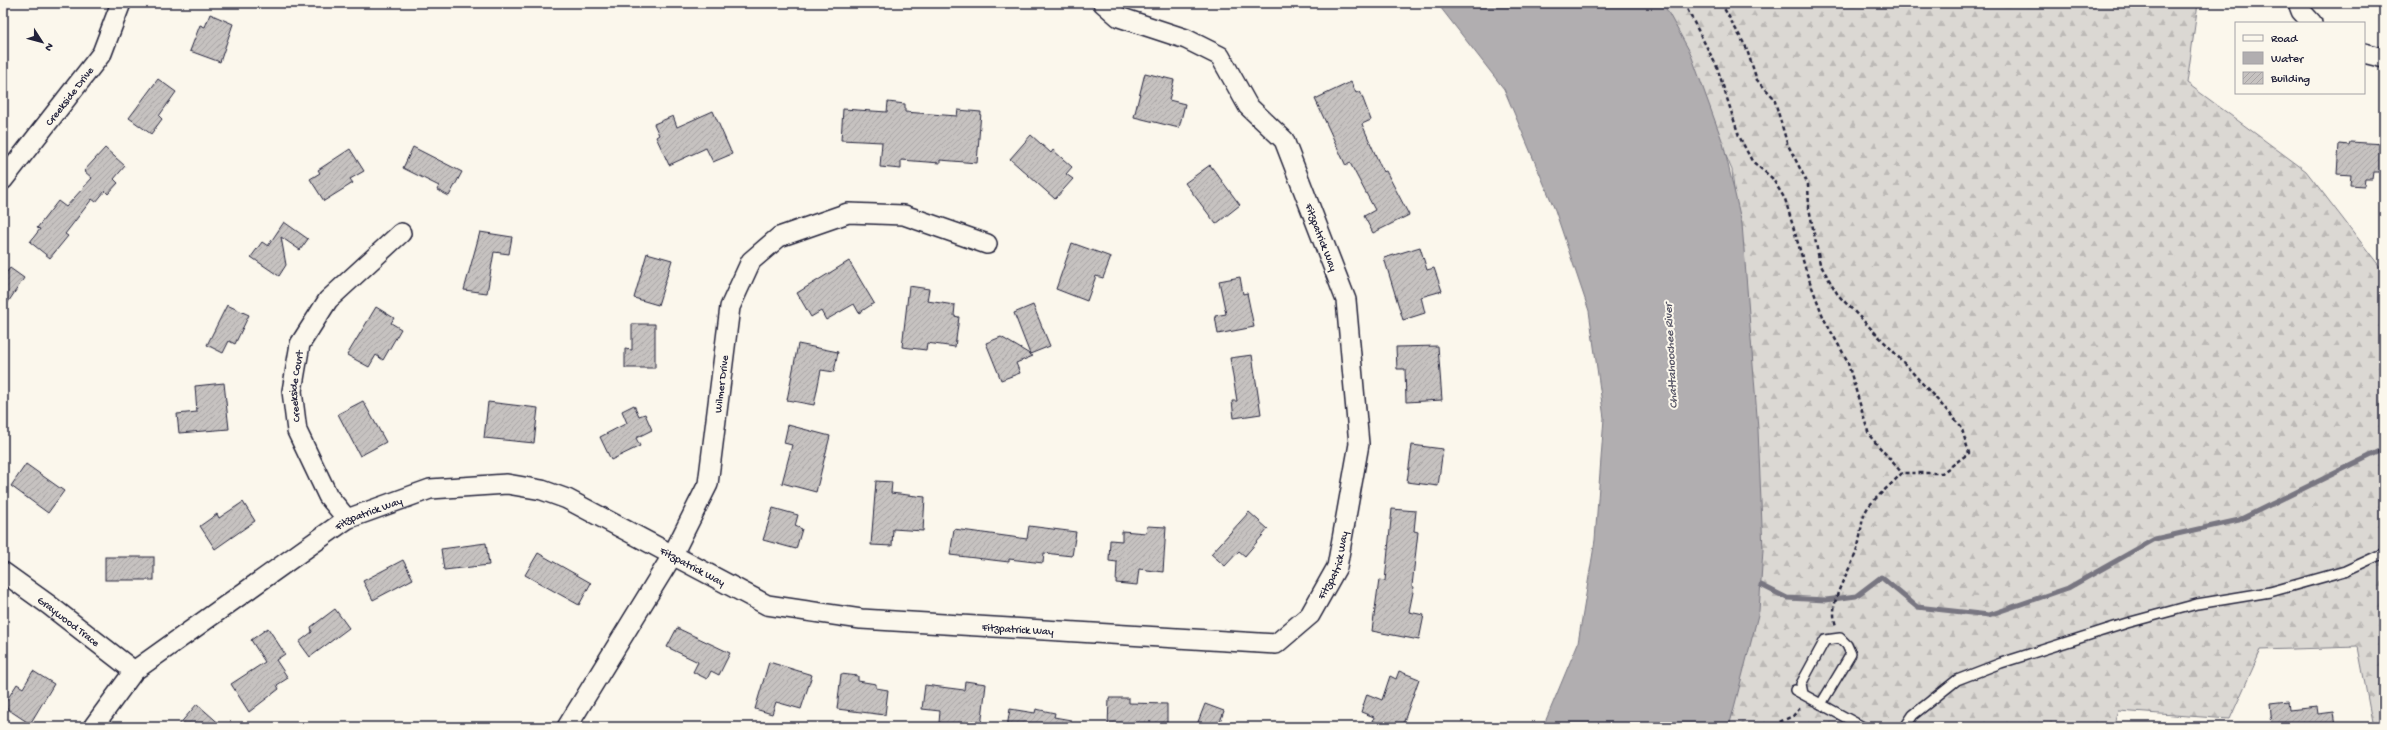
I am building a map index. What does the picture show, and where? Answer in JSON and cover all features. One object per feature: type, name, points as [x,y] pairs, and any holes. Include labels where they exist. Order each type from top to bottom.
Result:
[{"type":"street","name":"Creekside Drive","points":[[3,180],[102,53],[121,3]]},
{"type":"street","name":"Fitzpatrick Way","points":[[93,727],[134,671],[347,519],[430,489],[507,484],[542,490],[567,499],[767,605],[861,619],[1276,644],[1310,615],[1337,567],[1359,444],[1346,300],[1284,140],[1248,106],[1220,56],[1186,39],[1119,17],[1103,3]]},
{"type":"street","points":[[2298,3],[2301,11],[2311,22]]},
{"type":"street","points":[[2365,53],[2384,58]]},
{"type":"street","name":"Wilmer Drive","points":[[567,727],[672,556],[708,484],[730,307],[751,260],[779,237],[848,214],[904,215],[987,244]]},
{"type":"street","name":"Creekside Court","points":[[347,519],[328,496],[297,431],[292,391],[300,344],[328,300],[401,233]]},
{"type":"street","name":"Graywood Trace","points":[[3,572],[49,605],[134,671]]},
{"type":"lane","points":[[1905,727],[1913,715],[1957,680],[2001,663],[2127,622],[2197,604],[2270,592],[2344,572],[2384,553]]},
{"type":"lane","points":[[1821,704],[1851,654],[1847,645],[1840,638],[1825,640],[1801,684],[1802,693],[1821,704],[1862,727]]},
{"type":"path","points":[[1684,3],[1717,67],[1739,136],[1752,161],[1772,178],[1785,199],[1807,274],[1824,319],[1847,360],[1869,435],[1902,473]]},
{"type":"path","points":[[1721,3],[1746,47],[1757,80],[1774,98],[1787,143],[1808,184],[1808,208],[1820,264],[1838,295],[1892,350],[1961,426],[1969,453],[1942,473],[1902,473],[1869,506],[1862,522],[1858,546],[1842,581],[1832,615]]},
{"type":"path","points":[[1776,727],[1777,723],[1793,716],[1802,693]]},
{"type":"green space","points":[[1655,3],[2198,3],[2187,83],[2306,171],[2384,272],[2384,727],[2373,727],[2358,647],[2261,650],[2230,719],[2118,711],[2113,727],[1723,727],[1749,338],[1732,170],[1668,20]]},
{"type":"water","name":"Chattahoochee River","points":[[1437,3],[1663,3],[1690,52],[1723,143],[1742,224],[1758,429],[1763,550],[1759,611],[1729,727],[1543,727],[1578,643],[1595,540],[1604,418],[1589,311],[1555,210],[1504,89]]},
{"type":"building","points":[[210,14],[233,24],[220,62],[190,51],[200,25],[205,27]]},
{"type":"building","points":[[1145,73],[1174,80],[1169,100],[1185,104],[1179,128],[1134,117]]},
{"type":"building","points":[[158,79],[176,92],[159,116],[162,119],[151,134],[129,118]]},
{"type":"building","points":[[1351,82],[1356,93],[1360,91],[1371,120],[1362,124],[1383,172],[1386,171],[1409,215],[1373,233],[1364,216],[1375,210],[1350,163],[1346,166],[1315,99]]},
{"type":"building","points":[[888,102],[905,104],[905,112],[957,116],[958,110],[981,112],[977,163],[940,160],[940,163],[901,160],[901,169],[880,167],[882,142],[841,140],[843,109],[887,112]]},
{"type":"building","points":[[713,111],[732,154],[713,162],[706,148],[669,165],[656,137],[659,135],[654,124],[673,116],[677,127]]},
{"type":"building","points":[[1031,135],[1051,153],[1053,150],[1072,167],[1066,174],[1073,179],[1055,199],[1010,159]]},
{"type":"building","points":[[2350,142],[2384,144],[2384,172],[2373,172],[2372,179],[2365,179],[2364,186],[2350,185],[2351,175],[2337,174],[2339,144],[2349,145]]},
{"type":"building","points":[[413,147],[462,172],[449,196],[437,190],[439,186],[403,168]]},
{"type":"building","points":[[105,148],[125,166],[114,179],[118,183],[108,194],[105,191],[96,202],[92,199],[65,234],[68,236],[50,258],[30,242],[40,229],[37,228],[58,201],[66,207],[92,178],[84,171]]},
{"type":"building","points":[[350,149],[364,171],[350,179],[353,183],[324,201],[310,179],[320,173],[318,170]]},
{"type":"building","points":[[1210,165],[1240,205],[1216,224],[1185,183]]},
{"type":"building","points":[[284,222],[308,239],[300,250],[281,237],[286,265],[279,276],[251,257],[262,242],[268,246]]},
{"type":"building","points":[[480,232],[512,237],[509,254],[494,252],[487,293],[464,290]]},
{"type":"building","points":[[1072,243],[1111,257],[1103,278],[1096,276],[1087,301],[1056,289]]},
{"type":"building","points":[[1420,247],[1427,270],[1434,268],[1442,291],[1421,297],[1425,313],[1403,320],[1384,258]]},
{"type":"building","points":[[647,253],[672,260],[658,305],[634,298]]},
{"type":"building","points":[[849,261],[874,303],[859,313],[854,304],[826,320],[821,311],[811,317],[797,293]]},
{"type":"building","points":[[10,268],[24,278],[3,310],[3,277]]},
{"type":"building","points":[[1240,277],[1243,294],[1247,293],[1254,327],[1218,334],[1215,316],[1226,314],[1219,281]]},
{"type":"building","points":[[909,286],[929,289],[927,301],[955,305],[954,316],[959,317],[955,347],[927,343],[926,350],[902,347]]},
{"type":"building","points":[[227,305],[249,315],[235,344],[229,341],[223,353],[207,345]]},
{"type":"building","points":[[1033,305],[1050,346],[1030,354],[1014,313]]},
{"type":"building","points":[[376,307],[394,318],[391,323],[401,329],[383,360],[376,355],[369,367],[347,355]]},
{"type":"building","points":[[632,324],[655,324],[655,368],[625,368],[625,349],[632,350]]},
{"type":"building","points":[[1001,337],[1033,356],[1016,363],[1020,373],[1001,380],[986,343]]},
{"type":"building","points":[[798,344],[838,352],[834,372],[821,370],[814,405],[787,400]]},
{"type":"building","points":[[1438,346],[1442,400],[1406,402],[1405,369],[1397,369],[1396,347]]},
{"type":"building","points":[[1252,355],[1261,414],[1234,418],[1232,401],[1237,401],[1230,358]]},
{"type":"building","points":[[224,383],[229,429],[179,433],[177,414],[197,412],[195,386]]},
{"type":"building","points":[[363,401],[386,442],[360,456],[338,414]]},
{"type":"building","points":[[488,402],[538,408],[534,443],[484,438]]},
{"type":"building","points":[[634,405],[639,416],[645,414],[652,430],[636,438],[640,446],[611,460],[600,437],[627,423],[622,411]]},
{"type":"building","points":[[788,425],[830,436],[816,492],[782,483],[792,445],[784,443]]},
{"type":"building","points":[[1412,445],[1443,449],[1438,486],[1407,482]]},
{"type":"building","points":[[26,464],[64,491],[48,513],[11,486]]},
{"type":"building","points":[[876,481],[892,482],[891,493],[925,497],[923,531],[893,529],[892,546],[871,545]]},
{"type":"building","points":[[243,502],[255,521],[215,549],[200,526],[217,514],[219,518]]},
{"type":"building","points":[[773,508],[798,515],[795,526],[802,529],[796,549],[763,540]]},
{"type":"building","points":[[1392,509],[1416,511],[1414,531],[1418,532],[1412,586],[1414,587],[1409,612],[1424,615],[1419,640],[1372,631],[1379,580],[1385,581]]},
{"type":"building","points":[[1249,512],[1268,529],[1245,556],[1239,551],[1225,566],[1211,554]]},
{"type":"building","points":[[1029,526],[1076,532],[1072,556],[1044,553],[1043,563],[1009,559],[1009,562],[950,555],[954,529],[1027,539]]},
{"type":"building","points":[[1147,526],[1166,527],[1163,572],[1139,569],[1137,585],[1116,583],[1117,562],[1109,561],[1110,540],[1122,541],[1122,531],[1146,533]]},
{"type":"building","points":[[486,543],[489,565],[444,570],[441,549]]},
{"type":"building","points":[[538,553],[591,583],[579,605],[525,575]]},
{"type":"building","points":[[105,557],[154,557],[154,580],[105,580]]},
{"type":"building","points":[[403,560],[413,579],[373,600],[363,581]]},
{"type":"building","points":[[335,609],[349,628],[310,657],[299,642],[312,632],[311,627]]},
{"type":"building","points":[[268,628],[285,654],[276,660],[288,678],[277,685],[279,689],[249,712],[231,684],[265,662],[251,640]]},
{"type":"building","points":[[677,628],[730,653],[719,675],[711,671],[707,679],[693,672],[698,662],[667,647]]},
{"type":"building","points":[[769,662],[812,675],[801,709],[776,702],[772,714],[755,709]]},
{"type":"building","points":[[33,671],[54,684],[30,724],[3,706],[17,684],[23,688]]},
{"type":"building","points":[[1399,671],[1419,679],[1402,727],[1389,727],[1373,721],[1374,717],[1361,712],[1367,694],[1382,700],[1390,676],[1396,679]]},
{"type":"building","points":[[841,674],[858,676],[858,681],[876,684],[876,688],[888,690],[885,715],[837,709]]},
{"type":"building","points":[[965,681],[986,684],[981,727],[947,727],[948,724],[939,723],[940,711],[922,709],[925,685],[964,690]]},
{"type":"building","points":[[1109,698],[1129,698],[1129,703],[1167,704],[1167,727],[1108,727]]},
{"type":"building","points":[[2288,701],[2289,710],[2317,707],[2318,714],[2334,712],[2336,727],[2272,727],[2270,703]]},
{"type":"building","points":[[197,704],[223,727],[177,727]]},
{"type":"building","points":[[1205,704],[1224,711],[1218,727],[1196,727]]},
{"type":"building","points":[[1010,709],[1035,713],[1036,709],[1055,713],[1054,717],[1071,720],[1071,727],[1007,727]]},
{"type":"waterway","points":[[1761,585],[1787,598],[1826,600],[1856,596],[1881,577],[1917,607],[1989,615],[2068,588],[2155,539],[2239,520],[2384,449]]}]
